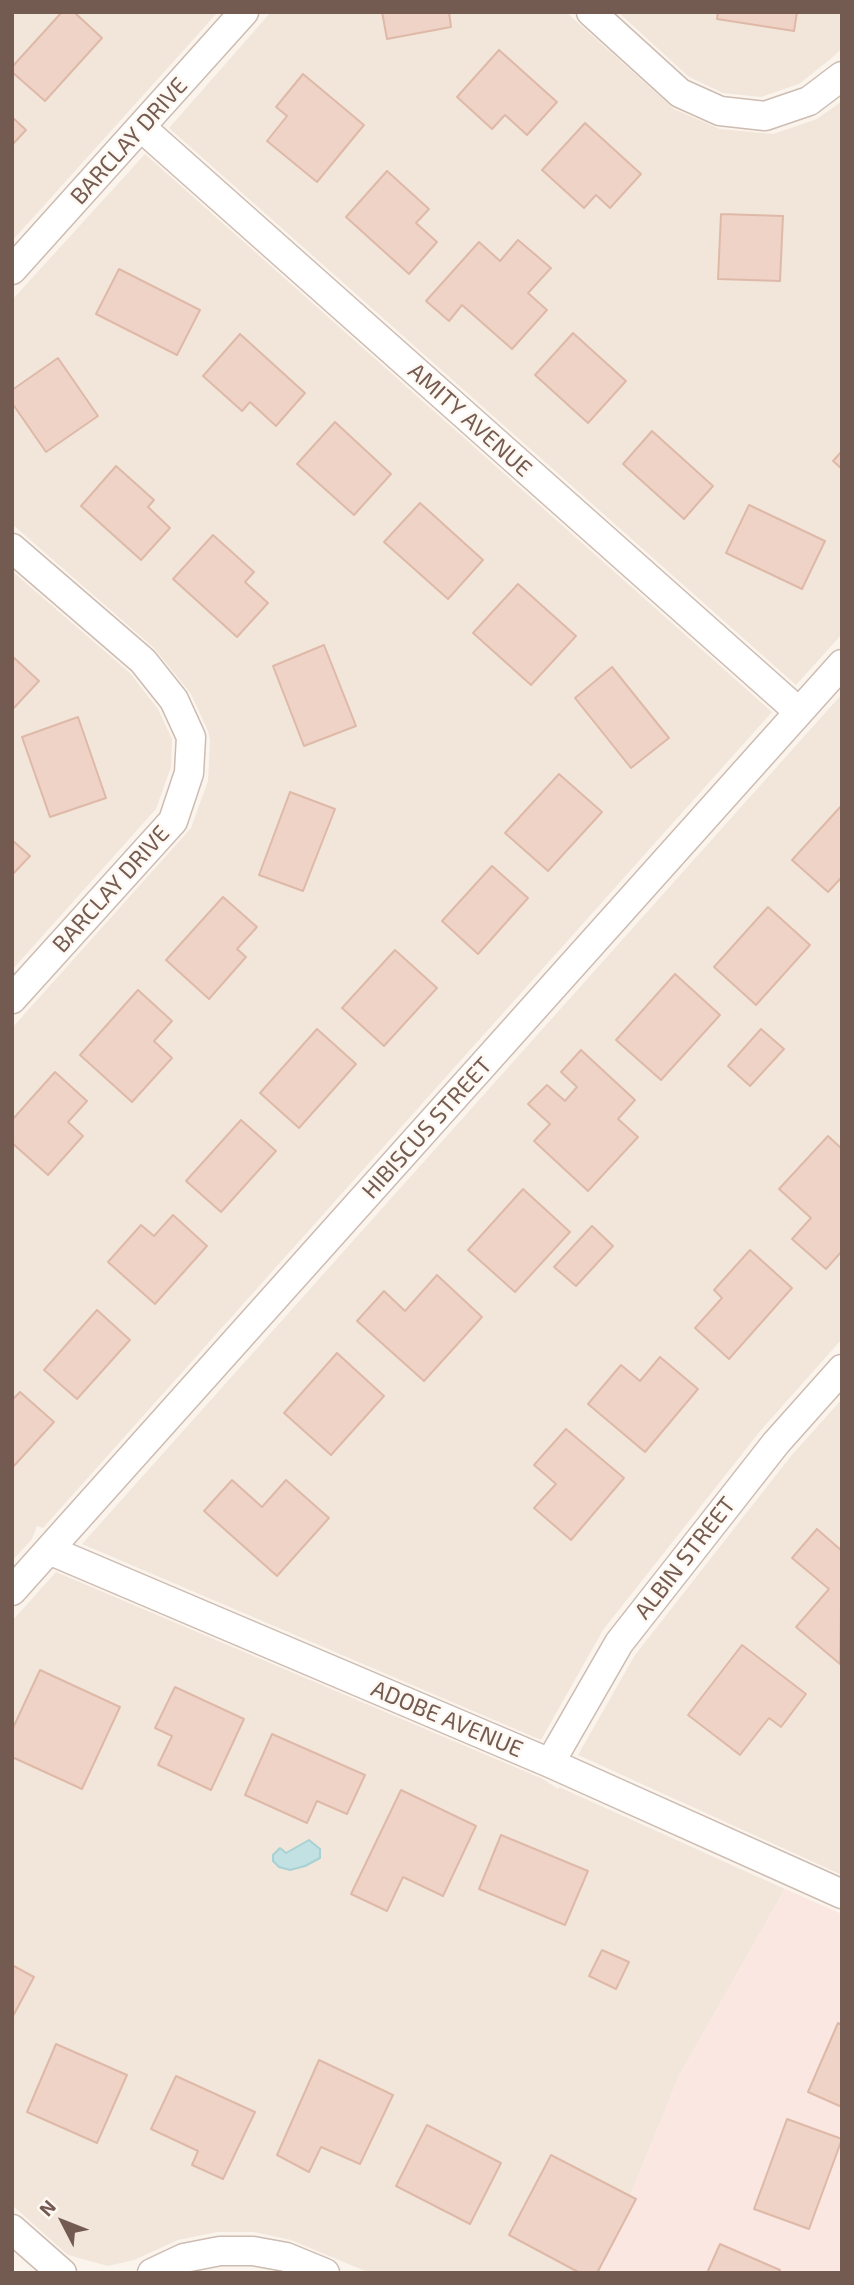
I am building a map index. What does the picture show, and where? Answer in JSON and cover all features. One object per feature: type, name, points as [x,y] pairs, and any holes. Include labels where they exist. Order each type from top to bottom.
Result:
[{"type":"street","name":"BARCLAY DRIVE","points":[[12,270],[244,12]]},
{"type":"street","points":[[591,12],[680,93],[720,111],[765,116],[809,101],[842,76]]},
{"type":"street","name":"AMITY AVENUE","points":[[142,128],[799,712]]},
{"type":"street","name":"BARCLAY DRIVE","points":[[12,548],[143,661],[174,700],[191,737],[190,773],[173,821],[12,999]]},
{"type":"street","name":"HIBISCUS STREET","points":[[12,1591],[842,664]]},
{"type":"street","name":"ALBIN STREET","points":[[550,1763],[619,1643],[776,1443],[842,1369]]},
{"type":"street","name":"ADOBE AVENUE","points":[[49,1550],[550,1763],[842,1894]]},
{"type":"street","points":[[12,2229],[62,2273]]},
{"type":"street","points":[[152,2273],[184,2258],[219,2251],[253,2251],[286,2257],[325,2273]]},
{"type":"shaded area","points":[[12,12],[218,12],[12,241]]},
{"type":"shaded area","points":[[271,12],[566,12],[674,109],[720,129],[773,134],[817,119],[842,101],[842,634],[796,685],[169,128]]},
{"type":"shaded area","points":[[618,12],[842,12],[842,48],[799,84],[761,97],[723,93],[689,77]]},
{"type":"shaded area","points":[[145,154],[772,712],[43,1528],[37,1526],[32,1539],[12,1561],[12,1028],[191,828],[208,781],[210,740],[191,694],[154,648],[12,524],[12,300]]},
{"type":"shaded area","points":[[12,571],[130,673],[158,709],[172,739],[171,767],[156,809],[12,970]]},
{"type":"shaded area","points":[[842,694],[842,1339],[761,1430],[603,1630],[541,1740],[82,1544]]},
{"type":"shaded area","points":[[842,1399],[842,1875],[578,1755],[635,1655],[791,1456]]},
{"type":"shaded area","points":[[56,1572],[543,1779],[558,1789],[559,1787],[785,1889],[679,2076],[599,2273],[370,2273],[291,2240],[254,2232],[217,2232],[178,2240],[134,2260],[108,2266],[68,2255],[12,2205],[12,1621]]},
{"type":"shaded area","points":[[785,1889],[842,1914],[840,2273],[599,2273],[679,2076]]},
{"type":"water","points":[[309,1840],[320,1849],[320,1858],[290,1870],[279,1867],[273,1861],[273,1855],[280,1848],[286,1853]]},
{"type":"building","points":[[62,12],[74,12],[102,38],[45,101],[12,72],[12,67]]},
{"type":"building","points":[[382,12],[449,12],[451,27],[387,39]]},
{"type":"building","points":[[718,12],[797,12],[794,31],[717,19]]},
{"type":"building","points":[[499,50],[557,102],[527,135],[505,115],[492,129],[457,97]]},
{"type":"building","points":[[303,74],[364,125],[317,182],[267,141],[287,116],[276,107]]},
{"type":"building","points":[[12,117],[26,130],[12,145]]},
{"type":"building","points":[[585,123],[641,174],[610,208],[596,195],[584,208],[542,170]]},
{"type":"building","points":[[387,171],[429,209],[416,223],[437,242],[409,274],[346,217]]},
{"type":"building","points":[[721,214],[783,216],[780,281],[718,279]]},
{"type":"building","points":[[518,240],[551,268],[528,293],[547,310],[512,349],[462,305],[449,321],[426,301],[479,242],[500,261]]},
{"type":"building","points":[[119,269],[200,310],[177,355],[96,314]]},
{"type":"building","points":[[573,333],[626,381],[588,423],[535,375]]},
{"type":"building","points":[[240,334],[305,393],[276,426],[250,402],[242,411],[203,376]]},
{"type":"building","points":[[58,358],[98,416],[46,452],[12,403],[12,390]]},
{"type":"building","points":[[335,422],[391,474],[354,515],[297,464]]},
{"type":"building","points":[[652,431],[713,486],[684,519],[623,464]]},
{"type":"building","points":[[842,451],[842,469],[833,461]]},
{"type":"building","points":[[116,466],[154,500],[148,507],[170,528],[141,560],[81,506]]},
{"type":"building","points":[[420,503],[483,560],[448,599],[384,542]]},
{"type":"building","points":[[749,505],[825,541],[802,589],[726,553]]},
{"type":"building","points":[[213,535],[254,572],[245,582],[268,603],[237,637],[173,579]]},
{"type":"building","points":[[518,584],[576,636],[531,685],[473,633]]},
{"type":"building","points":[[324,645],[356,726],[304,746],[273,666]]},
{"type":"building","points":[[12,656],[39,681],[12,710]]},
{"type":"building","points":[[612,667],[669,738],[631,768],[575,698]]},
{"type":"building","points":[[78,717],[106,798],[50,817],[22,737]]},
{"type":"building","points":[[559,774],[602,812],[548,871],[505,833]]},
{"type":"building","points":[[290,792],[335,809],[303,891],[259,875]]},
{"type":"building","points":[[842,805],[842,877],[828,892],[792,860]]},
{"type":"building","points":[[12,840],[30,856],[12,875]]},
{"type":"building","points":[[492,866],[528,898],[478,954],[442,921]]},
{"type":"building","points":[[223,897],[257,927],[237,949],[246,957],[209,999],[166,960]]},
{"type":"building","points":[[768,907],[810,945],[756,1005],[714,967]]},
{"type":"building","points":[[395,950],[437,988],[384,1046],[342,1008]]},
{"type":"building","points":[[675,974],[720,1015],[661,1080],[616,1040]]},
{"type":"building","points":[[138,990],[172,1021],[154,1041],[172,1058],[132,1102],[80,1055]]},
{"type":"building","points":[[317,1029],[356,1064],[299,1128],[260,1093]]},
{"type":"building","points":[[761,1029],[784,1049],[750,1086],[728,1066]]},
{"type":"building","points":[[581,1050],[635,1100],[618,1119],[638,1137],[588,1191],[534,1141],[550,1124],[528,1104],[547,1085],[565,1101],[577,1087],[561,1072]]},
{"type":"building","points":[[55,1072],[87,1101],[68,1122],[83,1136],[48,1175],[12,1143],[12,1120]]},
{"type":"building","points":[[241,1120],[276,1151],[221,1212],[186,1181]]},
{"type":"building","points":[[828,1136],[842,1149],[842,1251],[826,1269],[792,1239],[811,1218],[779,1189]]},
{"type":"building","points":[[523,1189],[570,1232],[515,1292],[468,1250]]},
{"type":"building","points":[[173,1215],[207,1246],[155,1304],[108,1262],[141,1225],[154,1236]]},
{"type":"building","points":[[592,1226],[613,1246],[576,1286],[554,1267]]},
{"type":"building","points":[[750,1250],[792,1288],[729,1359],[695,1328],[722,1298],[714,1290]]},
{"type":"building","points":[[437,1275],[482,1317],[424,1381],[357,1321],[384,1291],[405,1311]]},
{"type":"building","points":[[97,1310],[130,1340],[77,1399],[44,1370]]},
{"type":"building","points":[[337,1353],[384,1396],[331,1455],[284,1413]]},
{"type":"building","points":[[660,1357],[698,1389],[645,1452],[588,1404],[621,1365],[640,1381]]},
{"type":"building","points":[[20,1392],[54,1422],[12,1468],[12,1400]]},
{"type":"building","points":[[566,1429],[624,1478],[571,1540],[534,1508],[556,1484],[534,1465]]},
{"type":"building","points":[[232,1480],[262,1507],[286,1480],[329,1518],[277,1576],[204,1511]]},
{"type":"building","points":[[817,1529],[842,1551],[840,1664],[796,1627],[829,1589],[792,1558]]},
{"type":"building","points":[[742,1645],[806,1694],[781,1727],[769,1718],[740,1755],[688,1715]]},
{"type":"building","points":[[40,1670],[120,1707],[82,1789],[12,1757],[12,1730]]},
{"type":"building","points":[[175,1687],[244,1719],[211,1790],[158,1765],[172,1736],[155,1728]]},
{"type":"building","points":[[272,1734],[365,1775],[347,1814],[317,1801],[307,1823],[245,1795]]},
{"type":"building","points":[[401,1790],[476,1826],[443,1896],[403,1877],[387,1911],[351,1894]]},
{"type":"building","points":[[501,1835],[588,1871],[565,1925],[479,1889]]},
{"type":"building","points":[[602,1950],[629,1962],[616,1989],[589,1976]]},
{"type":"building","points":[[12,1965],[34,1977],[12,2018]]},
{"type":"building","points":[[838,2023],[842,2025],[842,2107],[808,2092]]},
{"type":"building","points":[[56,2044],[127,2075],[97,2143],[27,2112]]},
{"type":"building","points":[[319,2060],[393,2095],[360,2164],[321,2147],[309,2172],[277,2155]]},
{"type":"building","points":[[176,2076],[255,2112],[223,2179],[192,2165],[198,2151],[151,2129]]},
{"type":"building","points":[[787,2119],[842,2139],[809,2229],[754,2209]]},
{"type":"building","points":[[427,2125],[501,2163],[470,2224],[396,2186]]},
{"type":"building","points":[[551,2155],[636,2199],[597,2273],[580,2273],[509,2235]]},
{"type":"building","points":[[720,2244],[780,2270],[779,2273],[707,2273]]}]
